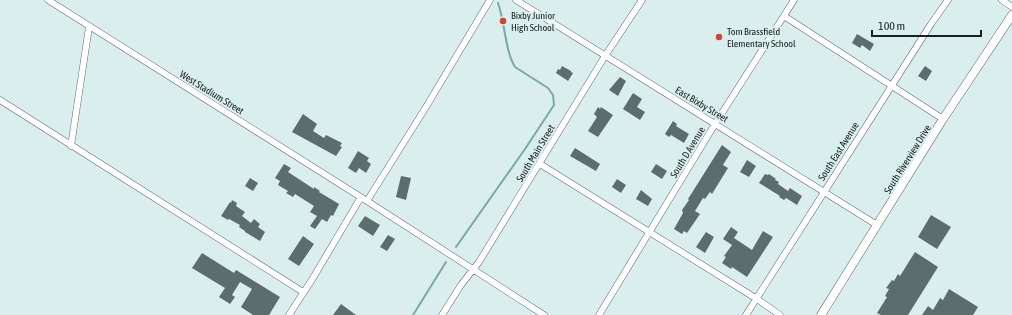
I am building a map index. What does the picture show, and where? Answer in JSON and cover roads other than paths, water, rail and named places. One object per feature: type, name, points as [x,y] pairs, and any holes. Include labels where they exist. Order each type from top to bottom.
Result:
[{"type":"street","name":"West Stadium Street","points":[[48,0],[364,199],[544,315]]},
{"type":"street","points":[[289,315],[426,107],[490,0]]},
{"type":"street","name":"East Bixby Street","points":[[516,0],[877,225]]},
{"type":"street","name":"South Main Street","points":[[442,315],[461,285],[479,262],[605,56],[642,0]]},
{"type":"street","name":"South D Avenue","points":[[599,315],[715,124],[794,0]]},
{"type":"street","name":"South East Avenue","points":[[746,315],[891,86],[948,0]]},
{"type":"street","points":[[1002,0],[1012,7]]},
{"type":"street","name":"South Riverview Drive","points":[[821,315],[944,119],[1012,15]]},
{"type":"street","points":[[784,16],[944,119]]},
{"type":"street","points":[[71,146],[89,27]]},
{"type":"street","points":[[0,100],[303,292]]},
{"type":"street","points":[[540,164],[757,299],[780,315]]},
{"type":"waterway","points":[[456,247],[554,105],[553,95],[548,88],[515,67],[509,53],[498,3]]},
{"type":"waterway","points":[[413,315],[446,262]]},
{"type":"place","name":"Bixby Junior High School","points":[[503,21]]},
{"type":"place","name":"Tom Brassfield Elementary School","points":[[719,37]]}]
